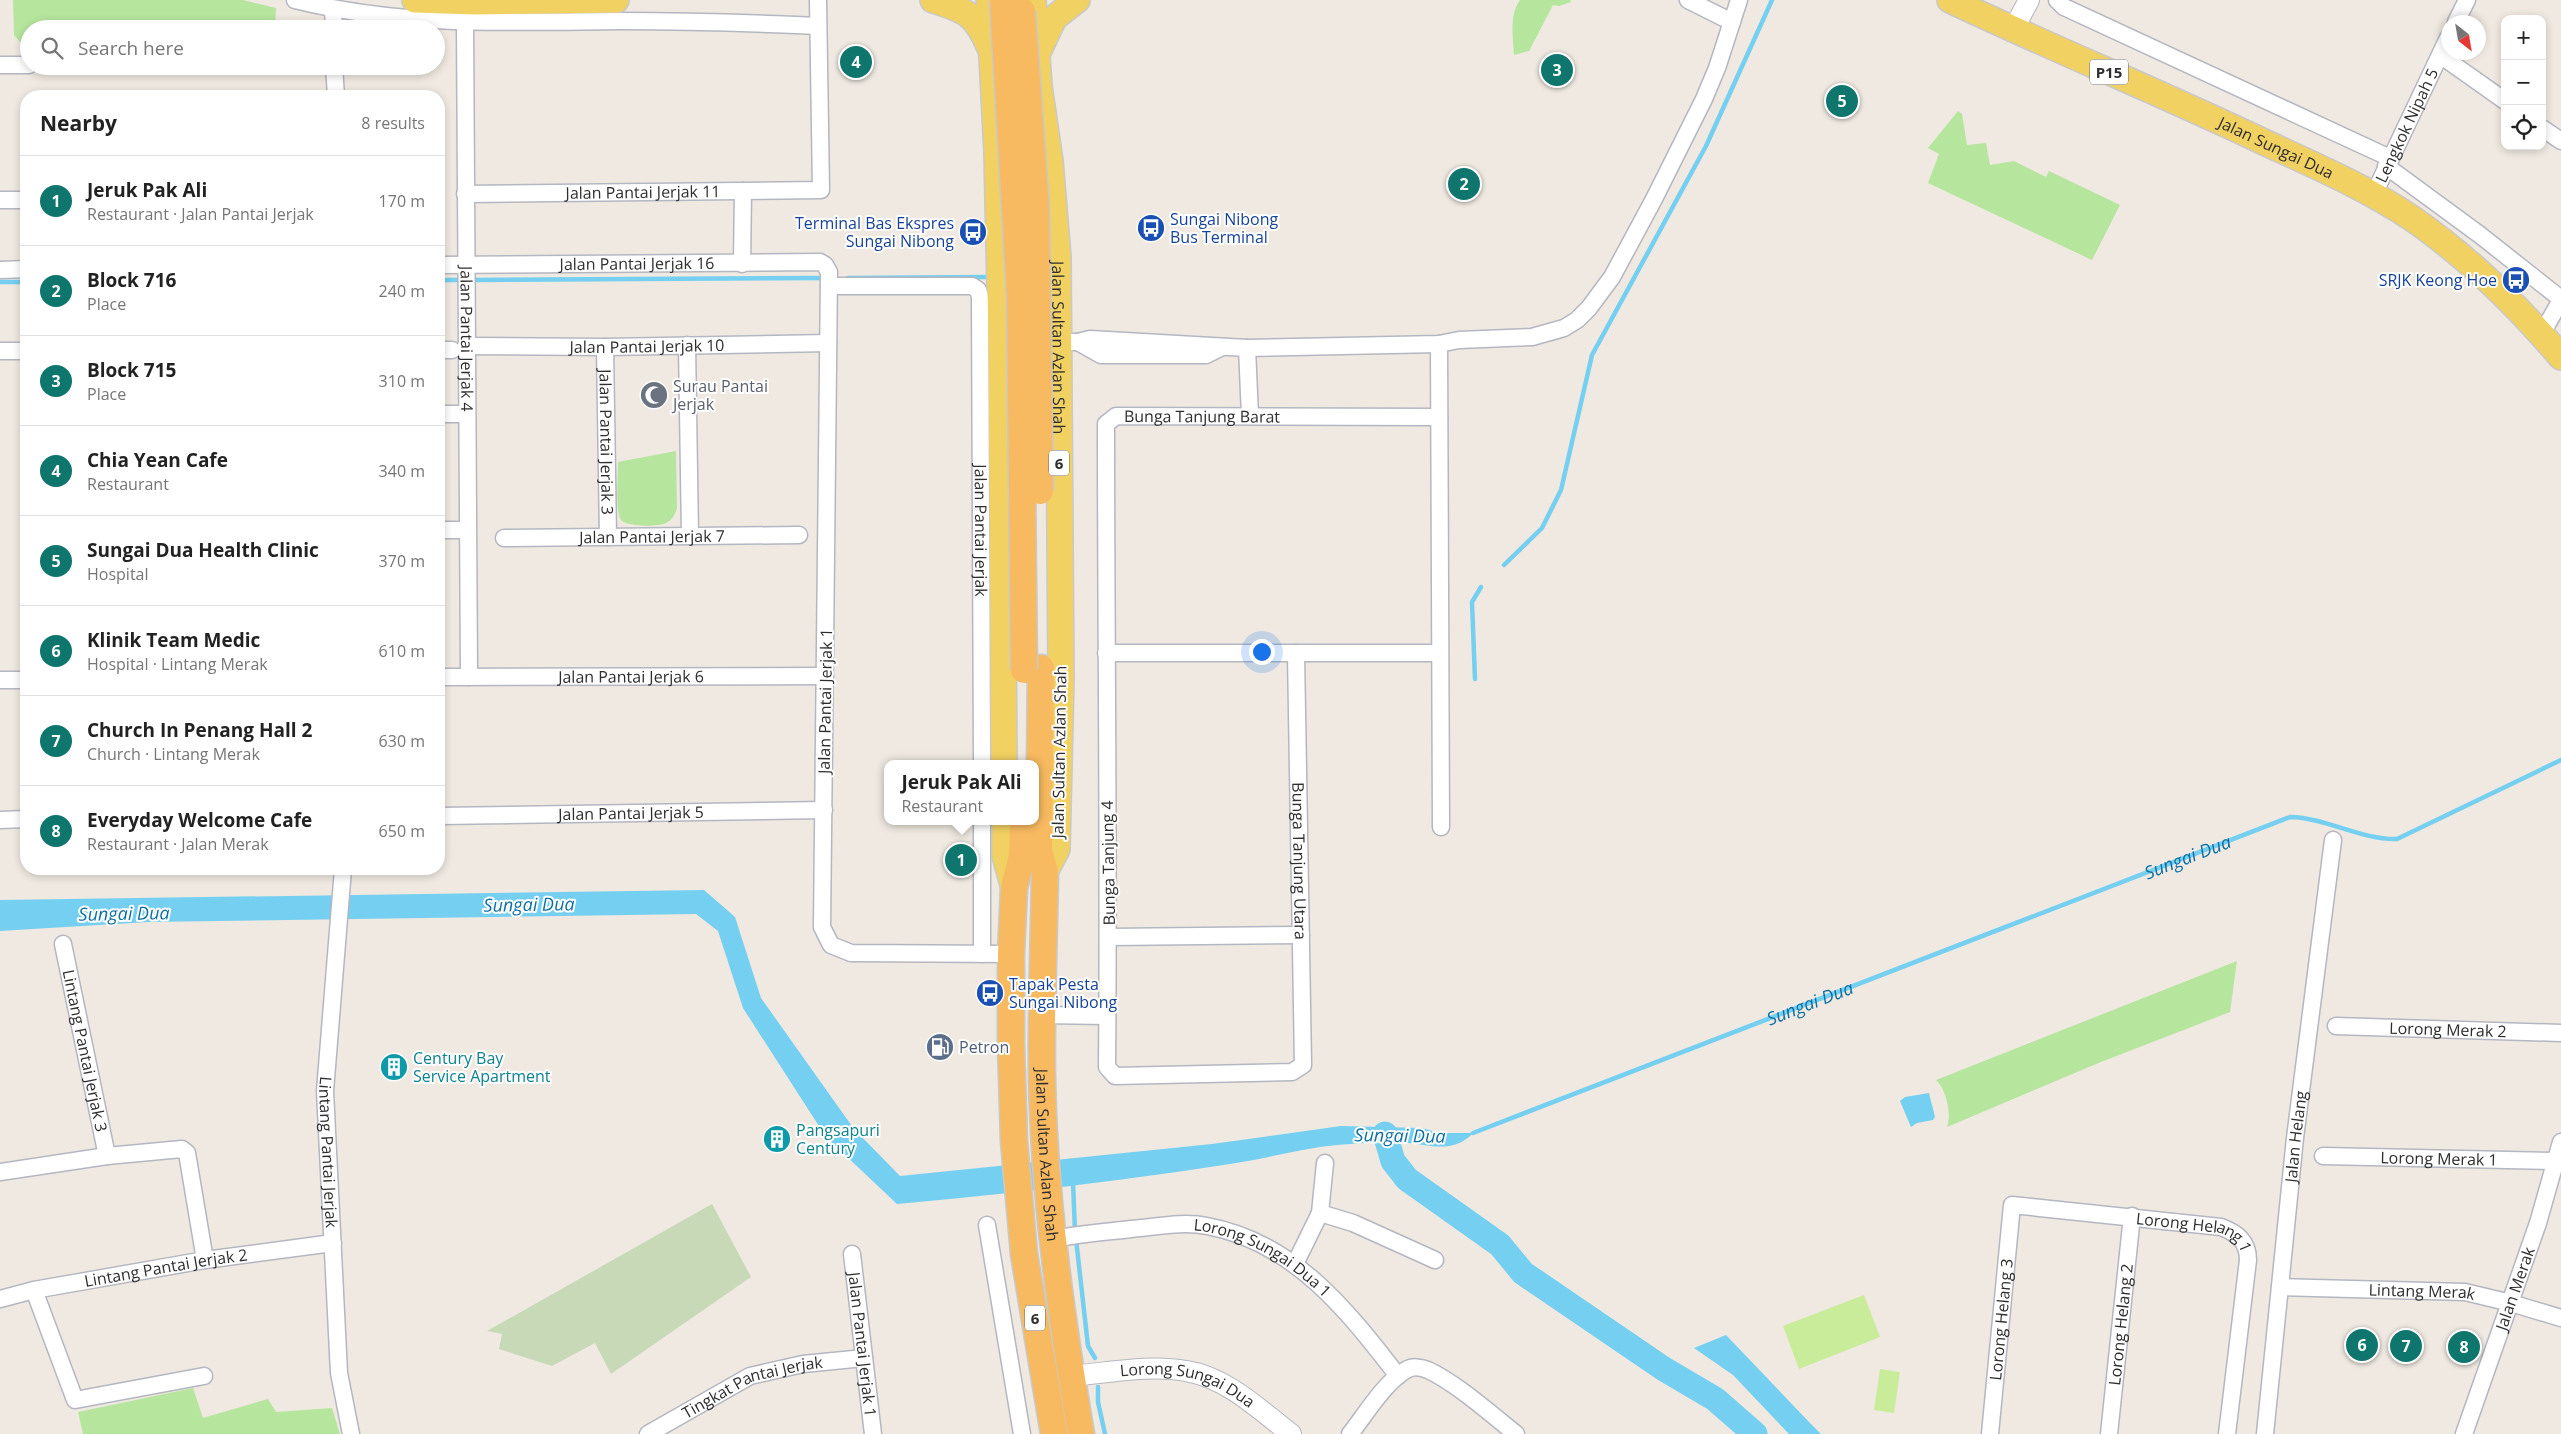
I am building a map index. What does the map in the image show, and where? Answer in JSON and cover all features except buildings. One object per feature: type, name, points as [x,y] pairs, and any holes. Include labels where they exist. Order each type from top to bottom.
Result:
[{"type":"highway","name":"Jalan Sultan Azlan Shah","points":[[1003,0],[1020,296],[1036,760]]},
{"type":"highway","name":"Jalan Sultan Azlan Shah","points":[[1022,0],[1038,282],[1032,669],[1023,760]]},
{"type":"highway","name":"Jalan Sultan Azlan Shah","points":[[1023,825],[1022,856],[1014,888],[1012,954],[1011,1045],[1014,1141],[1024,1254],[1054,1434]]},
{"type":"highway","name":"Jalan Sultan Azlan Shah","points":[[1038,825],[1039,851],[1046,872],[1042,1015],[1044,1139],[1049,1200],[1069,1236],[1071,1376],[1081,1434]]},
{"type":"main road","points":[[415,0],[463,8],[616,0]]},
{"type":"main road","points":[[933,0],[960,9],[976,19],[994,58]]},
{"type":"main road","points":[[989,0],[994,58],[1001,336],[1004,760]]},
{"type":"main road","name":"Jalan Sultan Azlan Shah","points":[[1033,0],[1039,86],[1053,193],[1068,342],[1057,849],[1046,872]]},
{"type":"main road","points":[[1037,53],[1054,18],[1077,0]]},
{"type":"main road","name":"Jalan Sungai Dua","points":[[1950,0],[2013,30],[2205,114],[2374,194],[2412,219],[2476,268],[2505,293],[2561,357]]},
{"type":"main road","points":[[997,192],[1011,176],[1020,172],[1031,172],[1038,176],[1053,193]]},
{"type":"main road","name":"Jalan Sultan Azlan Shah","points":[[1005,825],[1005,856],[1014,888]]},
{"type":"street","points":[[295,0],[333,10],[387,18],[463,8],[818,26],[818,0]]},
{"type":"street","points":[[1688,0],[1732,22]]},
{"type":"street","points":[[1068,342],[1090,339],[1209,344],[1222,347],[1247,348],[1439,344],[1459,340],[1532,337],[1564,328],[1577,320],[1589,308],[1612,277],[1654,199],[1717,68],[1739,0]]},
{"type":"street","points":[[2013,30],[2029,0]]},
{"type":"street","points":[[2056,0],[2064,6],[2388,162],[2561,300],[2541,335]]},
{"type":"street","points":[[2460,15],[2467,0]]},
{"type":"street","name":"Jalan Pantai Jerjak 4","points":[[463,8],[466,271],[452,349],[466,414],[469,677]]},
{"type":"street","points":[[333,10],[334,20]]},
{"type":"street","name":"Jalan Pantai Jerjak 11","points":[[465,194],[820,190],[818,26]]},
{"type":"street","name":"Lengkok Nipah 5","points":[[2374,194],[2440,55],[2501,98]]},
{"type":"street","points":[[0,65],[20,64]]},
{"type":"street","points":[[335,75],[336,90]]},
{"type":"street","points":[[2546,131],[2561,141]]},
{"type":"street","points":[[742,264],[743,191]]},
{"type":"street","points":[[0,200],[20,200]]},
{"type":"street","name":"Jalan Pantai Jerjak 16","points":[[445,266],[466,271],[820,262],[825,265],[829,279]]},
{"type":"street","points":[[0,270],[20,269]]},
{"type":"street","name":"Jalan Pantai Jerjak","points":[[829,279],[972,286],[978,290],[980,297],[982,760]]},
{"type":"street","name":"Jalan Pantai Jerjak 1","points":[[829,279],[822,927],[831,945],[851,953],[1012,954]]},
{"type":"street","name":"Jalan Pantai Jerjak 10","points":[[452,349],[828,343]]},
{"type":"street","points":[[1439,344],[1441,827]]},
{"type":"street","points":[[687,345],[690,536]]},
{"type":"street","name":"Jalan Pantai Jerjak 3","points":[[605,347],[608,537]]},
{"type":"street","points":[[1247,348],[1250,416]]},
{"type":"street","points":[[0,351],[20,351]]},
{"type":"street","points":[[445,414],[466,414]]},
{"type":"street","name":"Bunga Tanjung Barat","points":[[1106,653],[1108,421],[1116,416],[1439,416]]},
{"type":"street","points":[[445,530],[468,530]]},
{"type":"street","name":"Jalan Pantai Jerjak 7","points":[[504,538],[799,536]]},
{"type":"street","points":[[1106,653],[1439,653]]},
{"type":"street","name":"Bunga Tanjung 4","points":[[1106,653],[1108,937],[1106,1067],[1110,1073]]},
{"type":"street","name":"Bunga Tanjung Utara","points":[[1110,1073],[1115,1076],[1282,1073],[1292,1072],[1301,1068],[1301,935],[1296,653]]},
{"type":"street","name":"Jalan Pantai Jerjak 6","points":[[445,677],[825,676]]},
{"type":"street","points":[[0,680],[20,680]]},
{"type":"street","name":"Jalan Pantai Jerjak 5","points":[[445,816],[824,810]]},
{"type":"street","points":[[0,820],[20,819]]},
{"type":"street","points":[[982,825],[982,954]]},
{"type":"street","name":"Jalan Helang","points":[[2265,1434],[2295,1138],[2333,840]]},
{"type":"street","name":"Lintang Pantai Jerjak","points":[[343,875],[325,1091],[339,1373],[351,1434]]},
{"type":"street","points":[[1108,937],[1301,935]]},
{"type":"street","name":"Lintang Pantai Jerjak 3","points":[[64,944],[106,1156]]},
{"type":"street","points":[[1042,1015],[1107,1016]]},
{"type":"street","name":"Lorong Merak 2","points":[[2336,1026],[2561,1032]]},
{"type":"street","name":"Jalan Merak","points":[[2464,1434],[2538,1223],[2561,1142]]},
{"type":"street","points":[[0,1172],[106,1156],[169,1149],[186,1151],[205,1260]]},
{"type":"street","name":"Lorong Merak 1","points":[[2323,1156],[2556,1161]]},
{"type":"street","points":[[1296,1264],[1320,1213],[1325,1163]]},
{"type":"street","name":"Lorong Helang 1","points":[[2012,1205],[2132,1216],[2221,1227],[2232,1231],[2245,1244],[2248,1260],[2227,1434]]},
{"type":"street","name":"Lorong Helang 3","points":[[1990,1434],[2012,1205]]},
{"type":"street","points":[[1320,1213],[1353,1223],[1435,1260]]},
{"type":"street","name":"Lorong Helang 2","points":[[2109,1434],[2132,1216]]},
{"type":"street","name":"Lorong Sungai Dua 1","points":[[1069,1236],[1183,1224],[1206,1225],[1262,1243],[1296,1264],[1322,1286],[1358,1324],[1398,1376]]},
{"type":"street","points":[[987,1225],[1022,1434]]},
{"type":"street","name":"Lintang Pantai Jerjak 2","points":[[0,1299],[34,1290],[205,1260],[333,1243]]},
{"type":"street","name":"Jalan Pantai Jerjak 1","points":[[852,1254],[872,1434]]},
{"type":"street","name":"Lintang Merak","points":[[2280,1287],[2465,1292],[2561,1318]]},
{"type":"street","points":[[34,1290],[74,1400],[204,1376]]},
{"type":"street","name":"Tingkat Pantai Jerjak","points":[[648,1434],[750,1376],[802,1364],[864,1358]]},
{"type":"street","points":[[1350,1434],[1398,1376],[1408,1369],[1417,1367],[1428,1370],[1469,1397],[1516,1434]]},
{"type":"street","name":"Lorong Sungai Dua","points":[[1071,1376],[1157,1369],[1187,1371],[1218,1382],[1244,1398],[1291,1434]]},
{"type":"green space","points":[[13,0],[243,0],[276,8],[275,20],[20,20],[20,42],[14,35]]},
{"type":"green space","points":[[1520,0],[1570,0],[1571,2],[1559,6],[1553,5],[1529,51],[1514,55],[1513,19]]},
{"type":"green space","points":[[1958,111],[1962,114],[1967,145],[1986,143],[1990,165],[2014,161],[2046,177],[2049,171],[2120,205],[2092,260],[1928,183],[1939,154],[1928,148]]},
{"type":"green space","points":[[676,451],[677,508],[672,519],[662,524],[650,526],[629,524],[621,520],[617,501],[618,462]]},
{"type":"green space","points":[[2237,961],[2230,1012],[2101,1062],[1947,1127],[1949,1115],[1947,1102],[1943,1089],[1936,1080]]},
{"type":"green space","points":[[712,1204],[751,1277],[611,1374],[595,1343],[552,1366],[499,1349],[502,1334],[487,1331]]},
{"type":"green space","points":[[1864,1295],[1880,1337],[1799,1369],[1783,1326]]},
{"type":"green space","points":[[1880,1369],[1900,1372],[1894,1413],[1874,1410]]},
{"type":"green space","points":[[193,1388],[203,1418],[268,1399],[276,1412],[332,1408],[340,1434],[83,1434],[78,1412]]},
{"type":"water","points":[[704,890],[735,917],[761,998],[854,1129],[900,1176],[1212,1144],[1341,1126],[1422,1128],[1439,1133],[1473,1133],[1465,1140],[1447,1146],[1393,1142],[1335,1145],[1230,1164],[1147,1176],[897,1204],[826,1137],[743,1008],[718,931],[696,914],[148,922],[0,931],[0,900]]},
{"type":"water","points":[[1929,1093],[1935,1117],[1933,1120],[1917,1123],[1911,1127],[1900,1101],[1905,1097]]},
{"type":"water","points":[[1726,1335],[1821,1434],[1789,1434],[1733,1375],[1694,1348]]},
{"type":"waterway","points":[[1504,565],[1542,528],[1561,490],[1592,355],[1706,146],[1772,0]]},
{"type":"waterway","points":[[848,278],[987,277]]},
{"type":"waterway","points":[[471,280],[826,278]]},
{"type":"waterway","points":[[445,280],[463,280]]},
{"type":"waterway","points":[[0,282],[20,282]]},
{"type":"waterway","points":[[1475,679],[1472,602],[1481,587]]},
{"type":"waterway","name":"Sungai Dua","points":[[1473,1133],[2290,817],[2317,821],[2370,836],[2397,839],[2561,760]]},
{"type":"waterway","points":[[1385,1134],[1393,1161],[1407,1179],[1500,1245],[1523,1273],[1664,1369],[1715,1399],[1755,1434]]},
{"type":"waterway","points":[[1073,1182],[1075,1232]]},
{"type":"waterway","points":[[1076,1239],[1088,1346],[1095,1358]]},
{"type":"waterway","points":[[1098,1387],[1098,1402],[1105,1434]]},
{"type":"place","name":"Chia Yean Cafe","points":[[856,62]]},
{"type":"place","name":"Block 715","points":[[1557,70]]},
{"type":"place","name":"Sungai Dua Health Clinic","points":[[1842,101]]},
{"type":"place","name":"Block 716","points":[[1464,184]]},
{"type":"place","name":"Sungai Nibong Bus Terminal","points":[[1151,228]]},
{"type":"place","name":"Terminal Bas Ekspres Sungai Nibong","points":[[973,232]]},
{"type":"place","name":"SRJK Keong Hoe","points":[[2516,280]]},
{"type":"place","name":"Surau Pantai Jerjak","points":[[654,395]]},
{"type":"place","name":"Jeruk Pak Ali","points":[[961,860]]},
{"type":"place","name":"Tapak Pesta Sungai Nibong","points":[[990,993]]},
{"type":"place","name":"Petron","points":[[940,1047]]},
{"type":"place","name":"Century Bay Service Apartment","points":[[394,1067]]},
{"type":"place","name":"Pangsapuri Century","points":[[777,1139]]},
{"type":"place","name":"Klinik Team Medic","points":[[2362,1345]]},
{"type":"place","name":"Church In Penang Hall 2","points":[[2406,1346]]},
{"type":"place","name":"Everyday Welcome Cafe","points":[[2464,1347]]}]
